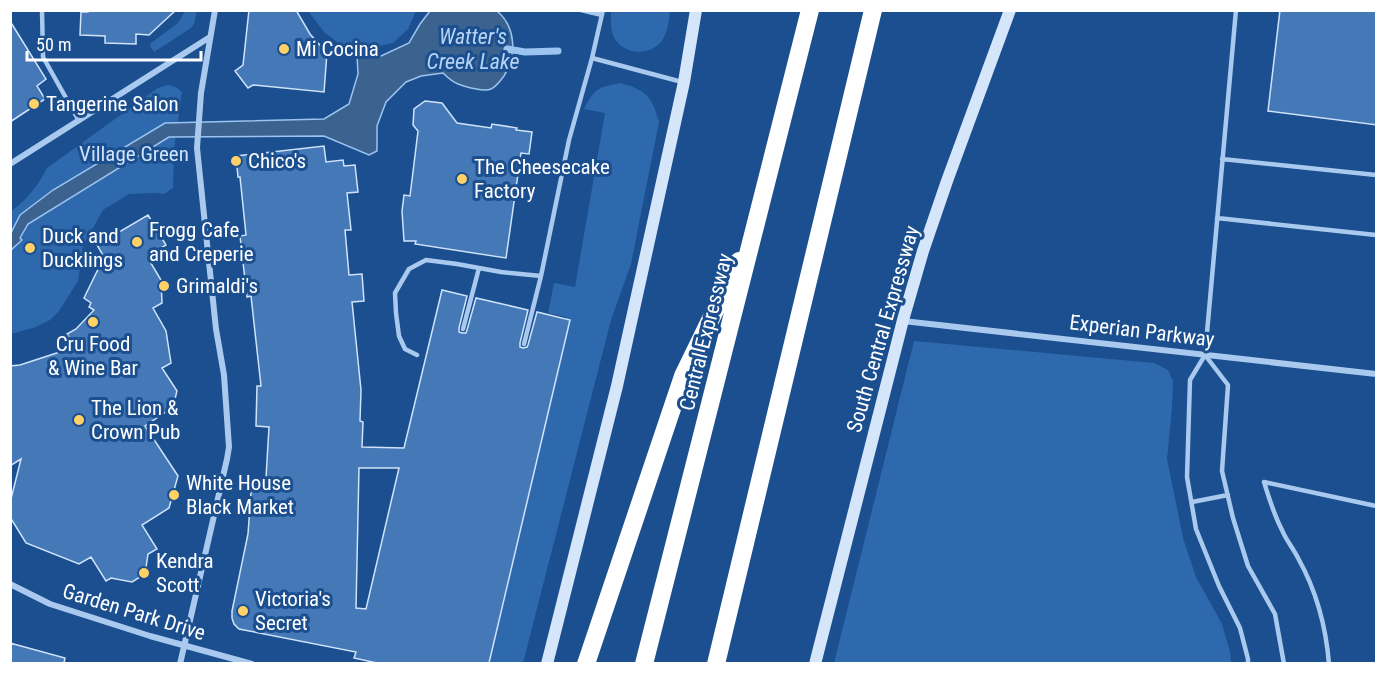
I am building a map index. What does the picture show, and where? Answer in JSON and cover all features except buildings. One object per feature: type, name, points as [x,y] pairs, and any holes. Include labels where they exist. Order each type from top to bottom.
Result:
[{"type":"highway","name":"Central Expressway","points":[[644,663],[810,10]]},
{"type":"highway","points":[[720,658],[873,10]]},
{"type":"highway","points":[[586,663],[682,376],[756,227]]},
{"type":"main road","points":[[547,663],[617,386],[684,82],[696,10]]},
{"type":"main road","name":"South Central Expressway","points":[[815,663],[923,251],[1010,10]]},
{"type":"street","points":[[180,663],[229,447],[224,375],[216,329],[197,148],[200,98],[215,10]]},
{"type":"street","points":[[10,164],[210,38]]},
{"type":"street","name":"Experian Parkway","points":[[903,321],[1377,374]]},
{"type":"street","name":"Garden Park Drive","points":[[10,584],[50,604],[126,629],[252,663]]},
{"type":"lane","points":[[42,10],[43,57],[79,121]]},
{"type":"lane","points":[[524,344],[541,276],[569,140],[602,13],[581,10]]},
{"type":"lane","points":[[1236,10],[1205,355],[1190,380],[1187,477],[1196,529],[1219,586],[1240,628],[1248,663]]},
{"type":"lane","points":[[592,58],[684,82]]},
{"type":"lane","points":[[1222,159],[1377,175]]},
{"type":"lane","points":[[1217,218],[1377,235]]},
{"type":"lane","points":[[417,355],[405,349],[399,336],[396,313],[395,293],[409,269],[426,261],[541,276]]},
{"type":"lane","points":[[463,329],[479,268]]},
{"type":"lane","points":[[1205,355],[1228,385],[1222,471],[1248,566],[1275,614],[1284,663]]},
{"type":"lane","points":[[1329,663],[1320,612],[1312,589],[1299,558],[1281,530],[1264,482],[1377,506]]},
{"type":"lane","points":[[1192,502],[1228,495]]},
{"type":"green space","points":[[185,11],[197,11],[191,28],[154,52],[150,46],[151,43],[178,23]]},
{"type":"green space","points":[[308,11],[416,11],[408,29],[393,43],[370,48],[341,45],[324,32]]},
{"type":"green space","points":[[611,11],[670,11],[665,36],[652,49],[637,52],[629,50],[617,42],[613,35]]},
{"type":"green space","points":[[620,83],[636,88],[647,95],[654,106],[659,122],[631,264],[611,320],[523,663],[482,664],[566,317],[548,313],[554,283],[575,287],[605,113],[584,109],[598,90]]},
{"type":"green space","name":"Village Green","points":[[168,85],[182,92],[174,149],[173,188],[164,194],[129,194],[103,210],[83,246],[78,281],[59,311],[50,320],[36,327],[11,334],[10,212],[32,192],[47,168],[158,88]]},
{"type":"green space","points":[[914,341],[1154,363],[1168,370],[1173,381],[1167,459],[1183,538],[1196,577],[1222,624],[1231,663],[834,663]]},
{"type":"water","name":"Watter's Creek Lake","points":[[430,11],[497,11],[503,18],[511,33],[513,50],[508,68],[495,87],[484,90],[475,89],[454,82],[443,73],[421,76],[406,82],[386,102],[377,126],[377,151],[369,155],[324,136],[169,137],[28,224],[20,238],[22,240],[11,250],[11,233],[20,215],[53,190],[165,123],[324,119],[349,104],[358,74],[357,55],[381,56],[409,43]]},
{"type":"waterway","points":[[507,49],[525,52],[558,51]]},
{"type":"place","name":"Mi Cocina","points":[[284,49]]},
{"type":"place","name":"Tangerine Salon","points":[[34,104]]},
{"type":"place","name":"Chico's","points":[[236,161]]},
{"type":"place","name":"The Cheesecake Factory","points":[[462,179]]},
{"type":"place","name":"Frogg Cafe and Creperie","points":[[137,242]]},
{"type":"place","name":"Duck and Ducklings","points":[[30,248]]},
{"type":"place","name":"Grimaldi's","points":[[164,286]]},
{"type":"place","name":"Cru Food & Wine Bar","points":[[93,322]]},
{"type":"place","name":"The Lion & Crown Pub","points":[[79,420]]},
{"type":"place","name":"White House Black Market","points":[[174,495]]},
{"type":"place","name":"Kendra Scott","points":[[144,573]]},
{"type":"place","name":"Victoria's Secret","points":[[243,611]]}]
